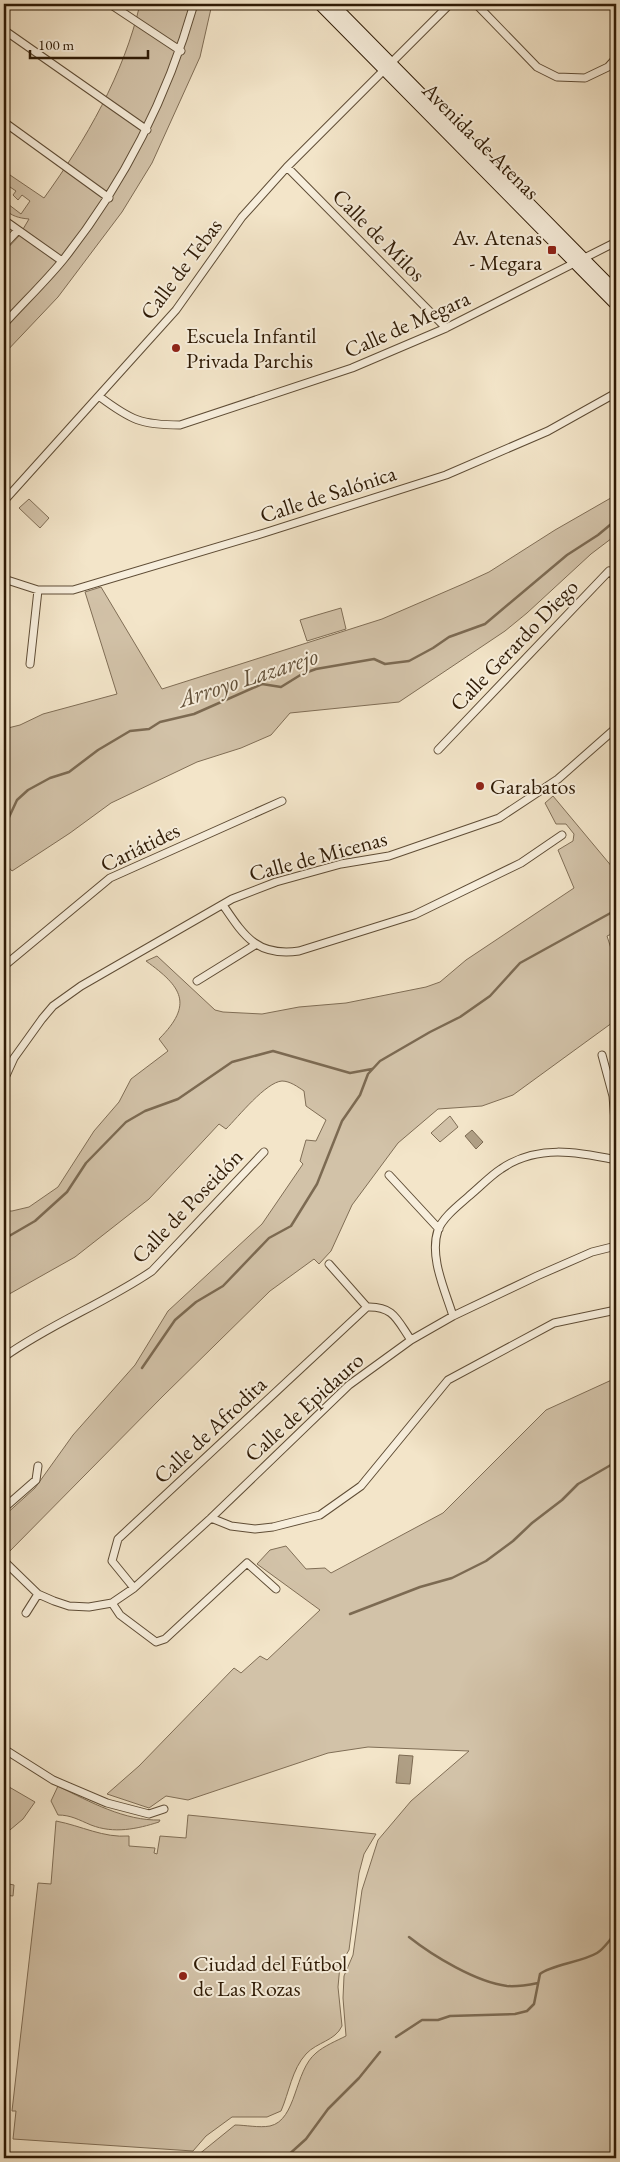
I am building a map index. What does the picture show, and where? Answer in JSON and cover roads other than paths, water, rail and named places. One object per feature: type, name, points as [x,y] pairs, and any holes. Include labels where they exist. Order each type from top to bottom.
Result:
[{"type":"main road","name":"Avenida de Atenas","points":[[319,4],[388,66]]},
{"type":"main road","name":"Avenida de Atenas","points":[[333,4],[388,66],[579,261],[616,305]]},
{"type":"main road","name":"Avenida de Atenas","points":[[579,261],[616,291]]},
{"type":"street","points":[[110,4],[181,51]]},
{"type":"street","points":[[4,324],[62,261],[109,198],[147,130],[181,51],[194,4]]},
{"type":"street","name":"Calle de Tebas","points":[[4,501],[100,397],[176,310],[242,217],[287,167],[450,4]]},
{"type":"street","points":[[476,4],[537,67],[557,77],[585,78],[608,67],[616,58]]},
{"type":"street","points":[[4,30],[147,130]]},
{"type":"street","points":[[4,122],[109,198]]},
{"type":"street","name":"Calle de Milos","points":[[287,167],[446,328]]},
{"type":"street","points":[[4,220],[62,261]]},
{"type":"street","points":[[4,245],[18,230]]},
{"type":"street","name":"Calle de Megara","points":[[100,397],[125,416],[154,425],[180,425],[352,368],[446,328],[616,242]]},
{"type":"street","name":"Calle de Salónica","points":[[4,579],[38,590],[73,590],[264,533],[446,474],[548,431],[616,393]]},
{"type":"street","name":"Calle Gerardo Diego","points":[[438,750],[609,572],[616,578]]},
{"type":"street","points":[[30,664],[38,590]]},
{"type":"street","name":"Calle de Micenas","points":[[4,1080],[5,1068],[53,1006],[81,986],[223,905],[276,882],[341,864],[390,856],[499,818],[558,779],[616,728]]},
{"type":"street","name":"Cariátides","points":[[4,966],[110,878],[282,801]]},
{"type":"street","points":[[223,905],[242,933],[255,945],[280,952],[299,951],[414,915],[520,863],[562,835]]},
{"type":"street","points":[[197,981],[255,945]]},
{"type":"street","points":[[602,1056],[613,1096],[616,1135]]},
{"type":"street","points":[[453,1316],[438,1268],[436,1247],[439,1228],[454,1210],[501,1169],[518,1160],[549,1151],[579,1152],[616,1160]]},
{"type":"street","name":"Calle de Poseidón","points":[[4,1357],[22,1344],[130,1286],[152,1271],[264,1152]]},
{"type":"street","points":[[388,1175],[439,1228]]},
{"type":"street","name":"Calle de Epidauro","points":[[4,1561],[38,1594],[69,1606],[89,1607],[112,1602],[134,1588],[211,1518],[350,1385],[411,1340],[453,1316],[592,1252],[616,1246]]},
{"type":"street","points":[[329,1264],[367,1308],[379,1307],[391,1311],[411,1340]]},
{"type":"street","name":"Calle de Afrodita","points":[[134,1588],[112,1561],[118,1539],[367,1308]]},
{"type":"street","points":[[211,1518],[231,1526],[255,1529],[273,1528],[320,1515],[361,1486],[448,1380],[554,1322],[616,1310]]},
{"type":"street","points":[[4,1508],[36,1480],[38,1466]]},
{"type":"street","points":[[112,1602],[120,1615],[156,1642],[165,1639],[247,1563],[276,1588]]},
{"type":"street","points":[[26,1613],[38,1594]]},
{"type":"street","points":[[4,1749],[53,1780],[121,1808],[149,1814],[164,1809]]},
{"type":"waterway","name":"Arroyo Lazarejo","points":[[4,828],[17,800],[28,790],[50,778],[69,772],[98,750],[130,731],[149,729],[160,722],[194,714],[262,684],[281,687],[302,674],[316,669],[374,659],[385,664],[409,661],[449,637],[485,624],[567,555],[598,535],[616,520]]},
{"type":"waterway","points":[[142,1368],[175,1320],[196,1302],[223,1286],[269,1238],[291,1226],[317,1184],[342,1121],[360,1095],[368,1074],[380,1061],[460,1017],[490,996],[520,963],[616,910]]},
{"type":"waterway","points":[[4,1239],[35,1221],[67,1192],[86,1163],[126,1122],[145,1111],[178,1099],[232,1062],[273,1051],[350,1073],[372,1069]]},
{"type":"waterway","points":[[350,1614],[420,1587],[452,1578],[486,1561],[562,1500],[578,1484],[616,1462]]},
{"type":"waterway","points":[[396,2037],[422,2020],[438,2020],[450,2016],[515,2014],[527,2011],[534,2004],[540,1974],[551,1968],[597,1953],[616,1933]]},
{"type":"waterway","points":[[409,1937],[442,1960],[469,1974],[495,1984],[519,1986],[538,1983]]},
{"type":"waterway","points":[[285,2158],[306,2139],[328,2109],[359,2078],[380,2052]]},
{"type":"place","name":"Av. Atenas - Megara","points":[[552,250]]},
{"type":"place","name":"Escuela Infantil Privada Parchis","points":[[176,348]]},
{"type":"place","name":"Garabatos","points":[[480,786]]},
{"type":"place","name":"Ciudad del Fútbol de Las Rozas","points":[[183,1976]]}]
